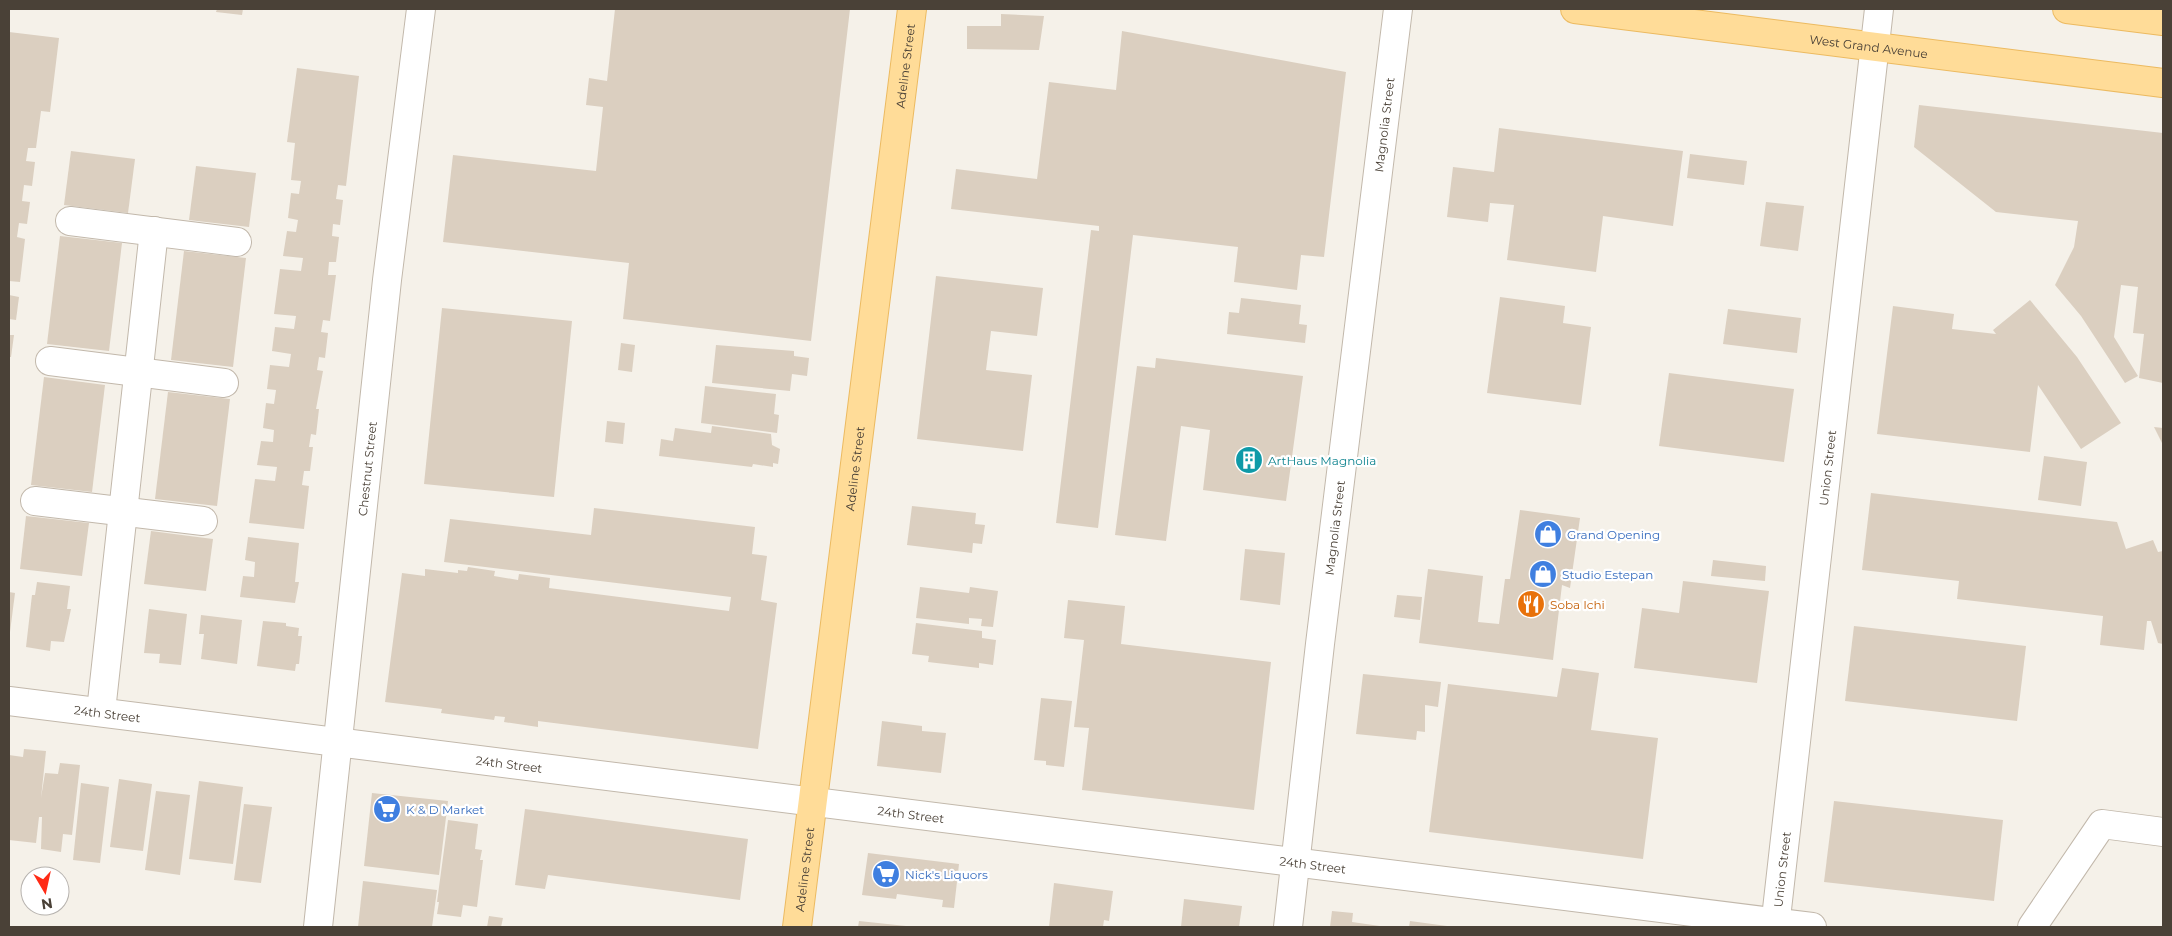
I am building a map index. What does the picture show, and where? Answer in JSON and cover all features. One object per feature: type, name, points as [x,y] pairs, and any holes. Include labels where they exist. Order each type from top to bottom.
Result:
[{"type":"main road","name":"Adeline Street","points":[[797,927],[912,9]]},
{"type":"main road","name":"West Grand Avenue","points":[[1575,9],[2163,83]]},
{"type":"main road","points":[[2067,9],[2163,21]]},
{"type":"street","name":"Chestnut Street","points":[[318,927],[387,280],[421,9]]},
{"type":"street","name":"Magnolia Street","points":[[1288,927],[1297,861],[1321,634],[1398,9]]},
{"type":"street","name":"Union Street","points":[[1775,925],[1879,9]]},
{"type":"street","points":[[70,221],[237,242]]},
{"type":"street","points":[[101,711],[121,512],[154,231]]},
{"type":"street","points":[[50,361],[224,383]]},
{"type":"street","points":[[35,501],[203,521]]},
{"type":"street","name":"24th Street","points":[[9,701],[1297,861],[1775,925],[1812,927]]},
{"type":"street","points":[[2032,927],[2102,824],[2163,832]]},
{"type":"building","points":[[217,9],[243,9],[242,15],[216,12]]},
{"type":"building","points":[[615,9],[850,9],[811,341],[623,319],[629,263],[443,242],[453,155],[596,171],[603,107],[586,105],[589,78],[607,81]]},
{"type":"building","points":[[1001,14],[1044,16],[1039,50],[967,49],[967,26],[1001,26]]},
{"type":"building","points":[[1122,31],[1346,72],[1324,257],[1301,255],[1297,290],[1234,282],[1238,247],[1133,235],[1098,528],[1056,523],[1091,230],[1099,231],[1099,226],[951,209],[956,169],[1037,179],[1049,82],[1116,90]]},
{"type":"building","points":[[9,32],[59,38],[50,112],[41,111],[36,148],[28,148],[26,161],[35,162],[32,186],[24,185],[22,201],[30,202],[27,224],[19,223],[17,237],[25,239],[20,282],[9,281]]},
{"type":"building","points":[[297,68],[359,76],[346,186],[338,185],[336,199],[343,200],[340,225],[333,224],[332,236],[339,237],[336,262],[329,262],[328,275],[336,275],[330,321],[323,320],[321,332],[328,333],[325,358],[319,357],[317,370],[323,371],[316,409],[319,409],[316,435],[311,434],[309,447],[313,447],[310,471],[304,471],[302,485],[309,486],[304,529],[249,523],[255,479],[275,481],[277,467],[257,465],[261,441],[273,442],[274,430],[263,428],[266,403],[274,404],[276,390],[267,389],[270,365],[289,367],[291,354],[272,351],[275,327],[294,329],[296,316],[274,314],[280,269],[301,271],[303,258],[283,256],[287,231],[296,232],[298,220],[288,218],[291,193],[299,194],[301,181],[291,180],[295,143],[287,142]]},
{"type":"building","points":[[1919,105],[2163,133],[2163,383],[2139,378],[2144,334],[2133,333],[2138,287],[2121,285],[2114,337],[2138,376],[2125,383],[2081,316],[2055,285],[2074,247],[2078,221],[1996,212],[1914,147]]},
{"type":"building","points":[[1499,128],[1683,151],[1673,226],[1603,216],[1596,272],[1507,260],[1514,205],[1490,203],[1488,222],[1447,217],[1453,167],[1494,172]]},
{"type":"building","points":[[71,151],[135,159],[128,213],[64,205]]},
{"type":"building","points":[[1690,154],[1747,161],[1744,185],[1687,178]]},
{"type":"building","points":[[196,166],[256,173],[249,227],[189,220]]},
{"type":"building","points":[[1766,202],[1804,206],[1798,251],[1760,246]]},
{"type":"building","points":[[60,236],[122,243],[109,351],[47,344]]},
{"type":"building","points":[[184,251],[246,258],[233,367],[171,360]]},
{"type":"building","points":[[936,276],[1043,288],[1037,336],[991,331],[986,370],[1032,375],[1023,451],[917,439]]},
{"type":"building","points":[[9,295],[19,297],[16,320],[9,319]]},
{"type":"building","points":[[1500,297],[1565,306],[1563,323],[1591,327],[1581,405],[1487,393]]},
{"type":"building","points":[[1241,298],[1301,305],[1299,324],[1307,325],[1305,343],[1227,334],[1229,312],[1239,313]]},
{"type":"building","points":[[2030,300],[2077,357],[2121,423],[2081,449],[2038,385],[2030,452],[1877,434],[1893,306],[1954,314],[1952,329],[1996,334],[1993,330]]},
{"type":"building","points":[[442,308],[572,321],[554,497],[424,484]]},
{"type":"building","points":[[1728,309],[1801,318],[1797,353],[1723,344]]},
{"type":"building","points":[[9,335],[14,335],[11,357],[9,357]]},
{"type":"building","points":[[621,343],[635,345],[632,372],[618,370]]},
{"type":"building","points":[[716,345],[794,351],[794,356],[809,358],[807,376],[792,374],[790,391],[712,383]]},
{"type":"building","name":"ArtHaus Magnolia","points":[[1156,358],[1303,376],[1286,501],[1203,490],[1210,430],[1181,426],[1166,541],[1115,535],[1137,366],[1155,368]]},
{"type":"building","points":[[1669,373],[1794,389],[1784,462],[1659,446]]},
{"type":"building","points":[[44,377],[105,385],[92,492],[31,485]]},
{"type":"building","points":[[705,386],[776,394],[774,414],[779,415],[777,433],[701,423]]},
{"type":"building","points":[[168,392],[230,399],[217,506],[155,499]]},
{"type":"building","points":[[607,421],[625,423],[623,444],[605,442]]},
{"type":"building","points":[[712,426],[771,434],[772,445],[780,449],[778,464],[773,463],[773,467],[753,464],[752,467],[659,456],[661,439],[673,441],[675,428],[711,433]]},
{"type":"building","points":[[2154,427],[2163,428],[2163,445]]},
{"type":"building","points":[[2044,456],[2087,462],[2081,506],[2038,500]]},
{"type":"building","points":[[1871,493],[2117,522],[2126,549],[2153,540],[2158,552],[2163,551],[2163,644],[2158,643],[2151,621],[2147,621],[2144,650],[2100,645],[2103,616],[1957,599],[1959,581],[1862,570]]},
{"type":"building","points":[[912,506],[976,513],[975,524],[985,525],[982,544],[973,543],[972,553],[907,545]]},
{"type":"building","points":[[594,508],[755,527],[752,554],[767,556],[761,600],[777,603],[758,749],[538,721],[538,727],[504,722],[505,717],[495,716],[494,720],[441,713],[442,709],[385,702],[402,573],[425,576],[425,569],[458,573],[458,570],[467,571],[468,567],[495,571],[494,576],[518,580],[519,574],[550,578],[549,588],[729,611],[731,597],[444,562],[450,519],[591,535]]},
{"type":"building","name":"Soba Ichi","points":[[1520,510],[1580,518],[1570,588],[1562,585],[1553,660],[1419,643],[1428,569],[1483,576],[1478,622],[1499,624],[1505,579],[1510,579]]},
{"type":"building","points":[[26,516],[89,523],[82,576],[20,569]]},
{"type":"building","points":[[151,531],[213,539],[206,591],[144,584]]},
{"type":"building","points":[[248,537],[299,543],[295,582],[299,582],[295,603],[240,597],[243,576],[254,577],[255,562],[245,560]]},
{"type":"building","points":[[1245,549],[1285,553],[1280,605],[1240,600]]},
{"type":"building","points":[[1713,560],[1766,566],[1765,581],[1711,576]]},
{"type":"building","points":[[1683,581],[1769,591],[1757,683],[1634,668],[1642,608],[1679,613]]},
{"type":"building","points":[[37,582],[70,586],[67,609],[71,609],[64,642],[51,641],[50,651],[26,647],[32,595],[35,595]]},
{"type":"building","points":[[920,587],[969,593],[970,587],[998,591],[993,627],[981,626],[982,619],[969,618],[969,624],[916,618]]},
{"type":"building","points":[[9,592],[15,593],[10,632],[9,632]]},
{"type":"building","points":[[1397,595],[1422,597],[1420,620],[1394,617]]},
{"type":"building","points":[[1068,600],[1125,606],[1121,644],[1271,662],[1254,810],[1082,790],[1089,728],[1074,727],[1084,640],[1064,638]]},
{"type":"building","points":[[149,609],[187,614],[181,665],[159,663],[160,654],[144,653]]},
{"type":"building","points":[[201,615],[242,620],[237,664],[201,659],[204,634],[199,634]]},
{"type":"building","points":[[263,621],[286,623],[286,626],[299,628],[298,636],[302,636],[299,664],[296,664],[295,671],[257,666]]},
{"type":"building","points":[[916,623],[982,631],[982,638],[996,640],[993,665],[979,663],[979,668],[928,662],[929,656],[912,654]]},
{"type":"building","points":[[1854,626],[2026,646],[2017,721],[1845,701]]},
{"type":"building","points":[[1562,668],[1599,673],[1591,730],[1658,738],[1643,859],[1429,832],[1448,684],[1557,697]]},
{"type":"building","points":[[1363,674],[1441,682],[1438,707],[1425,705],[1425,732],[1417,731],[1416,740],[1356,734]]},
{"type":"building","points":[[1041,698],[1072,701],[1064,767],[1046,765],[1046,761],[1034,760]]},
{"type":"building","points":[[882,721],[922,726],[922,731],[946,733],[941,773],[877,766]]},
{"type":"building","points":[[24,749],[46,751],[41,798],[45,773],[58,774],[60,763],[80,765],[72,835],[63,834],[61,852],[41,849],[42,817],[39,817],[36,843],[9,840],[9,755],[23,757]]},
{"type":"building","points":[[119,779],[152,784],[143,851],[110,847]]},
{"type":"building","points":[[199,781],[243,787],[233,864],[189,859]]},
{"type":"building","points":[[81,783],[109,787],[100,863],[73,860]]},
{"type":"building","points":[[156,791],[190,795],[180,875],[145,870]]},
{"type":"building","points":[[372,793],[448,801],[439,875],[364,866]]},
{"type":"building","points":[[1834,801],[2003,820],[1994,901],[1824,882]]},
{"type":"building","points":[[244,804],[272,807],[261,883],[234,880]]},
{"type":"building","points":[[525,809],[748,839],[740,900],[548,875],[545,889],[515,885]]},
{"type":"building","points":[[448,820],[478,824],[475,849],[482,850],[480,860],[483,860],[477,907],[463,905],[461,917],[437,914]]},
{"type":"building","points":[[868,853],[959,864],[954,908],[942,907],[943,900],[897,894],[896,899],[862,895]]},
{"type":"building","points":[[363,881],[437,890],[432,927],[358,927]]},
{"type":"building","points":[[1054,883],[1113,891],[1109,921],[1104,920],[1103,927],[1049,927]]},
{"type":"building","points":[[1184,899],[1242,906],[1239,927],[1181,927]]},
{"type":"building","points":[[1332,911],[1353,913],[1352,922],[1387,927],[1330,927]]},
{"type":"building","points":[[489,916],[503,918],[501,927],[487,927]]},
{"type":"building","points":[[859,921],[906,926],[906,927],[858,927]]},
{"type":"building","points":[[1410,921],[1447,926],[1447,927],[1409,927]]},
{"type":"place","name":"ArtHaus Magnolia","points":[[1249,460]]},
{"type":"place","name":"Grand Opening","points":[[1548,534]]},
{"type":"place","name":"Studio Estepan","points":[[1543,574]]},
{"type":"place","name":"Soba Ichi","points":[[1531,604]]},
{"type":"place","name":"K & D Market","points":[[387,809]]},
{"type":"place","name":"Nick's Liquors","points":[[886,874]]}]
